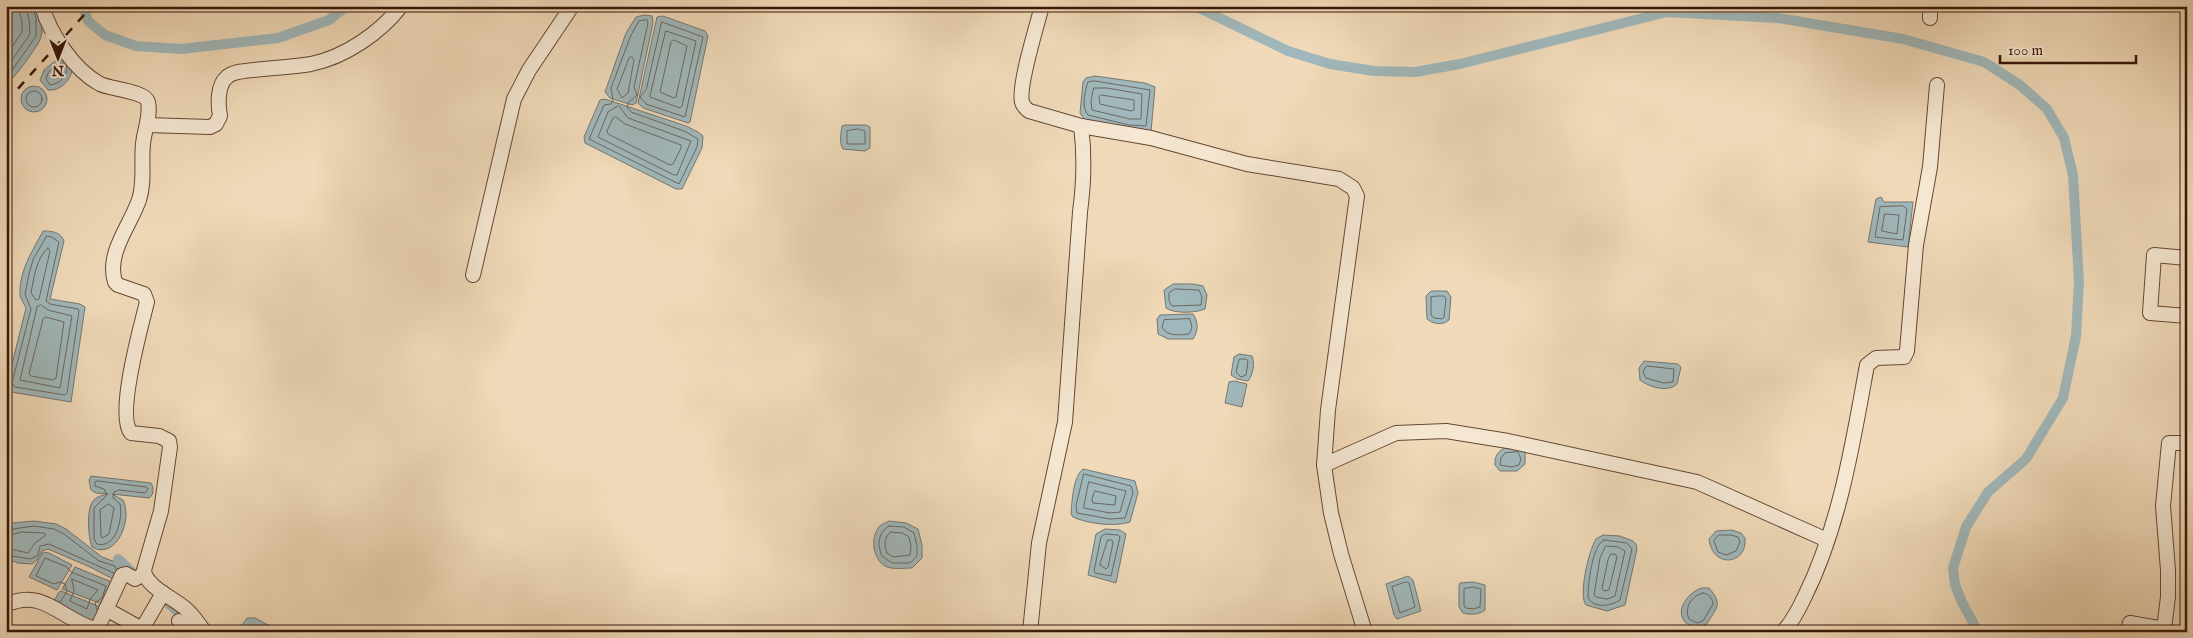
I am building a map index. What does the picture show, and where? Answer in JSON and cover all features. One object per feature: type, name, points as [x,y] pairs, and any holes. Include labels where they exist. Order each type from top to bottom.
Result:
[{"type":"street","points":[[42,6],[58,43],[89,76],[101,84],[145,97],[148,102],[147,125],[143,143],[142,190],[122,233],[113,271],[115,282],[118,285],[144,294],[147,302],[130,369],[126,423],[129,431],[133,434],[164,438],[169,441],[170,447],[161,512],[139,576]]},
{"type":"street","points":[[147,125],[210,127],[216,124],[220,116],[219,97],[222,84],[227,77],[238,72],[251,70],[312,64],[338,54],[363,41],[390,21],[401,6]]},
{"type":"street","points":[[473,275],[514,99],[529,70],[572,6]]},
{"type":"street","points":[[1042,6],[1030,50],[1022,101],[1023,106],[1034,114],[1081,126],[1151,138],[1247,164],[1339,180],[1353,188],[1357,196],[1328,410],[1324,465],[1331,512],[1341,554],[1365,632]]},
{"type":"street","points":[[1783,632],[1794,617],[1811,583],[1827,540],[1837,508],[1867,365],[1876,358],[1904,357],[1907,351],[1916,245],[1930,167],[1937,85]]},
{"type":"street","points":[[1030,632],[1039,543],[1065,422],[1084,179],[1085,156],[1081,126]]},
{"type":"street","points":[[2187,258],[2154,255],[2150,313],[2187,316]]},
{"type":"street","points":[[1324,465],[1396,433],[1437,430],[1508,440],[1697,482],[1827,540]]},
{"type":"street","points":[[2128,632],[2130,623],[2164,629],[2168,597],[2168,570],[2163,506],[2169,443],[2187,443]]},
{"type":"street","points":[[6,604],[28,598],[40,601],[95,629],[122,575],[126,574],[139,576],[149,581],[160,598],[187,610],[205,632]]},
{"type":"street","points":[[106,609],[142,629],[160,598]]},
{"type":"street","points":[[178,621],[189,632]]},
{"type":"water","points":[[6,6],[36,6],[42,29],[41,37],[36,47],[20,70],[6,85]]},
{"type":"water","points":[[652,16],[653,23],[636,103],[632,105],[610,98],[605,92],[626,33],[636,17]]},
{"type":"water","points":[[663,16],[705,31],[708,36],[690,122],[688,123],[643,108],[638,103],[657,17]]},
{"type":"water","points":[[60,57],[66,58],[73,67],[72,71],[68,80],[62,86],[58,89],[48,90],[40,80],[44,70]]},
{"type":"water","points":[[1095,76],[1145,83],[1155,87],[1151,132],[1085,120],[1080,113],[1083,82],[1086,78]]},
{"type":"water","points":[[34,86],[43,90],[47,99],[43,108],[34,112],[25,108],[21,99],[25,90]]},
{"type":"water","points":[[605,99],[686,126],[703,136],[702,148],[682,189],[676,189],[585,143],[584,137],[600,100]]},
{"type":"water","points":[[866,125],[870,127],[870,148],[865,151],[843,149],[841,135],[842,126]]},
{"type":"water","points":[[1881,197],[1884,202],[1913,202],[1908,247],[1868,242],[1876,199]]},
{"type":"water","points":[[43,231],[58,234],[64,241],[50,299],[80,304],[85,307],[71,402],[11,392],[7,384],[26,308],[20,296],[20,285],[27,261]]},
{"type":"water","points":[[1173,284],[1203,286],[1207,295],[1205,309],[1185,312],[1166,308],[1164,290]]},
{"type":"water","points":[[1431,291],[1447,291],[1451,297],[1449,320],[1446,322],[1438,324],[1427,319],[1426,296]]},
{"type":"water","points":[[1193,314],[1197,327],[1193,339],[1168,339],[1158,334],[1157,319],[1160,315]]},
{"type":"water","points":[[1239,354],[1252,356],[1253,369],[1248,381],[1237,379],[1231,375],[1234,357]]},
{"type":"water","points":[[1644,361],[1678,364],[1681,367],[1677,384],[1664,389],[1648,385],[1640,380],[1639,368]]},
{"type":"water","points":[[1234,381],[1247,384],[1242,407],[1225,403],[1229,382]]},
{"type":"water","points":[[1510,447],[1525,451],[1525,464],[1517,471],[1500,471],[1495,465],[1497,455],[1501,450]]},
{"type":"water","points":[[1083,469],[1135,481],[1138,493],[1130,522],[1124,524],[1102,524],[1073,517],[1071,514],[1074,490],[1077,478]]},
{"type":"water","points":[[91,476],[151,483],[153,489],[153,493],[149,498],[112,494],[123,500],[126,508],[126,517],[121,536],[109,548],[101,550],[92,547],[89,515],[91,504],[94,500],[108,494],[96,493],[91,490],[89,480]]},
{"type":"water","points":[[34,521],[56,524],[66,529],[102,557],[121,564],[122,568],[113,579],[48,549],[42,551],[37,560],[32,564],[18,563],[6,559],[6,526],[12,523]]},
{"type":"water","points":[[889,521],[906,523],[918,529],[922,545],[922,558],[912,568],[885,566],[875,553],[874,537],[876,532],[880,526]]},
{"type":"water","points":[[1105,529],[1120,530],[1126,534],[1116,583],[1088,575],[1096,534]]},
{"type":"water","points":[[1732,530],[1741,533],[1745,538],[1744,547],[1736,558],[1730,560],[1723,559],[1717,556],[1712,549],[1709,539],[1716,531]]},
{"type":"water","points":[[1603,535],[1620,536],[1633,541],[1637,549],[1625,605],[1607,611],[1586,605],[1583,592],[1585,572],[1590,553],[1596,539]]},
{"type":"water","points":[[43,552],[49,553],[72,565],[57,590],[29,577]]},
{"type":"water","points":[[75,567],[114,583],[102,604],[62,589]]},
{"type":"water","points":[[1408,576],[1413,580],[1421,611],[1397,619],[1394,615],[1386,584]]},
{"type":"water","points":[[1473,582],[1485,585],[1485,610],[1474,614],[1463,613],[1459,607],[1459,586],[1460,583]]},
{"type":"water","points":[[1702,588],[1709,588],[1714,594],[1717,606],[1706,625],[1696,628],[1686,623],[1681,612],[1682,606],[1688,597]]},
{"type":"water","points":[[61,591],[103,608],[95,625],[54,601]]},
{"type":"water","points":[[247,618],[255,618],[281,632],[237,632]]},
{"type":"waterway","points":[[83,6],[88,21],[105,35],[136,46],[181,49],[278,38],[329,20],[347,6]]},
{"type":"waterway","points":[[1195,6],[1288,51],[1330,64],[1374,71],[1415,72],[1460,64],[1667,12],[1778,18],[1903,39],[1984,62],[2020,85],[2047,109],[2064,138],[2073,175],[2079,282],[2076,336],[2063,398],[2026,459],[1988,492],[1966,527],[1953,568],[1955,585],[1978,632]]},
{"type":"waterway","points":[[118,559],[136,576]]},
{"type":"waterway","points":[[165,600],[191,624]]},
{"type":"railway","points":[[6,102],[92,6]]}]
